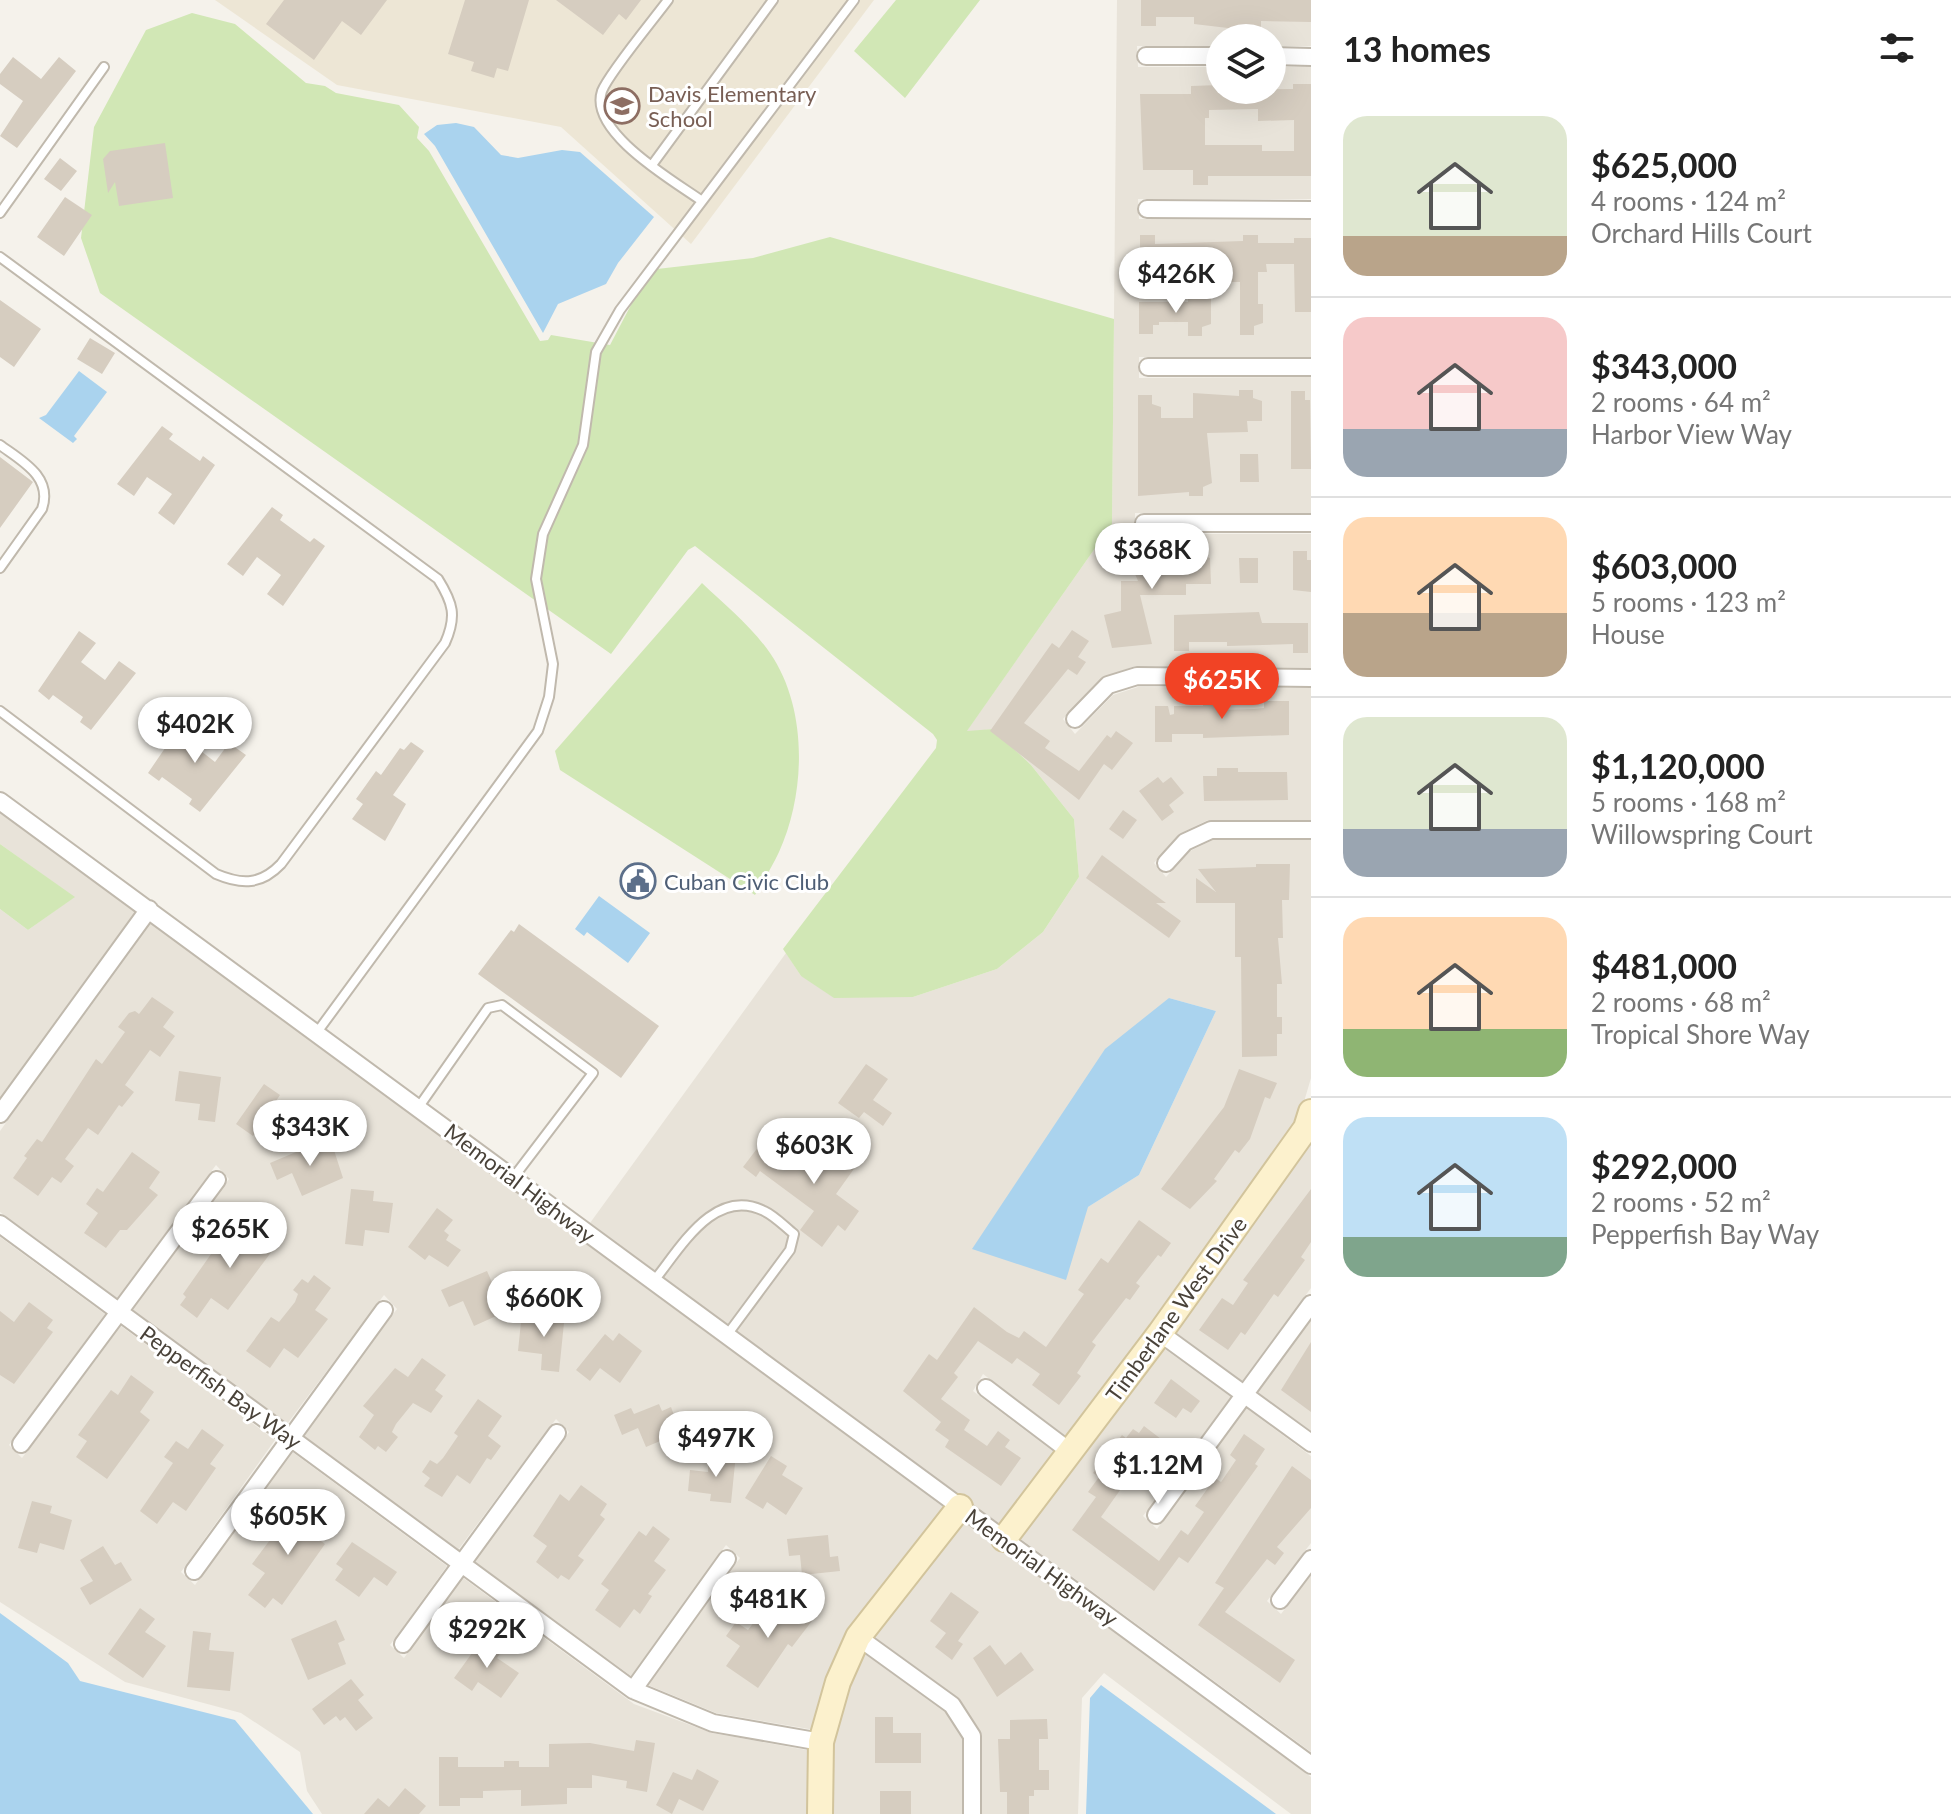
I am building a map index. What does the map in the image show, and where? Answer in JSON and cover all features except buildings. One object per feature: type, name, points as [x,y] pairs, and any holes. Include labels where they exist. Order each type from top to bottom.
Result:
[{"type":"street","points":[[1146,56],[1206,56]]},
{"type":"street","points":[[1286,56],[1311,57]]},
{"type":"street","points":[[1147,209],[1311,210]]},
{"type":"street","points":[[1148,367],[1311,367]]},
{"type":"street","points":[[1144,523],[1311,523]]},
{"type":"street","points":[[1075,719],[1108,685],[1137,676],[1311,678]]},
{"type":"street","name":"Memorial Highway","points":[[0,801],[318,1031],[653,1282],[1311,1765]]},
{"type":"street","points":[[1166,863],[1185,842],[1211,830],[1311,830]]},
{"type":"street","points":[[0,1114],[149,909]]},
{"type":"street","name":"Timberlane West Drive","points":[[1004,1539],[1160,1333],[1306,1128],[1311,1112]]},
{"type":"street","points":[[21,1444],[217,1180]]},
{"type":"street","name":"Pepperfish Bay Way","points":[[0,1224],[633,1690],[713,1723],[821,1742]]},
{"type":"street","points":[[1156,1515],[1311,1304]]},
{"type":"street","points":[[194,1571],[384,1310]]},
{"type":"street","points":[[1160,1333],[1311,1443]]},
{"type":"street","points":[[986,1388],[1072,1453]]},
{"type":"street","points":[[403,1644],[557,1433]]},
{"type":"street","points":[[820,1814],[821,1742],[838,1682],[858,1637],[960,1507]]},
{"type":"street","points":[[633,1690],[727,1559]]},
{"type":"street","points":[[1280,1600],[1311,1559]]},
{"type":"street","points":[[858,1637],[952,1705],[966,1726],[972,1736],[972,1814]]},
{"type":"lane","points":[[668,0],[602,91],[601,112],[620,141],[702,201]]},
{"type":"lane","points":[[652,165],[773,0]]},
{"type":"lane","points":[[318,1031],[538,731],[549,697],[553,664],[536,579],[543,534],[583,445],[596,352],[620,310],[854,0]]},
{"type":"lane","points":[[0,213],[104,67]]},
{"type":"lane","points":[[0,257],[438,579],[453,604],[453,625],[445,643],[281,864],[269,876],[253,882],[233,881],[216,874],[0,711]]},
{"type":"lane","points":[[0,445],[33,469],[41,480],[46,498],[42,509],[0,568]]},
{"type":"lane","points":[[418,1108],[488,1008],[502,1005],[593,1073],[513,1178]]},
{"type":"lane","points":[[653,1282],[707,1216],[732,1204],[764,1210],[794,1234],[790,1250],[727,1336]]},
{"type":"shaded area","name":"Davis Elementary School","points":[[215,0],[874,0],[691,244],[561,127],[337,85]]},
{"type":"shaded area","points":[[1117,0],[1311,0],[1311,46],[1286,46],[1286,24],[1206,24],[1206,46],[1137,46],[1138,67],[1206,67],[1206,104],[1286,104],[1286,67],[1311,67],[1311,199],[1138,199],[1139,219],[1311,220],[1311,357],[1139,357],[1139,378],[1311,377],[1311,513],[1135,513],[1135,534],[1311,534],[1311,668],[1135,666],[1102,678],[1063,719],[1075,734],[1113,695],[1138,687],[1311,688],[1311,820],[1208,820],[1179,834],[1154,863],[1166,877],[1190,851],[1213,840],[1311,840],[1311,1078],[1298,1122],[1070,1439],[983,1374],[973,1391],[1058,1455],[1002,1526],[590,1223],[786,953],[801,976],[913,997],[997,969],[1043,932],[1079,877],[1074,819],[1031,765],[994,729],[966,732],[1112,524]],"holes":[[[1169,998],[1216,1011],[1139,1175],[1088,1207]]]},
{"type":"shaded area","points":[[0,813],[135,912],[0,1098],[0,909],[28,930],[74,897],[0,844]]},
{"type":"shaded area","points":[[150,923],[946,1509],[815,1730],[716,1713],[648,1685],[740,1558],[726,1545],[631,1676],[474,1561],[569,1432],[556,1419],[458,1550],[303,1435],[397,1309],[384,1295],[287,1424],[133,1310],[229,1179],[216,1165],[117,1298],[0,1212],[0,1131]]},
{"type":"shaded area","points":[[1311,1137],[1311,1288],[1242,1381],[1174,1331]]},
{"type":"shaded area","points":[[0,1237],[105,1314],[9,1445],[22,1458],[121,1326],[275,1440],[181,1572],[195,1585],[291,1451],[447,1566],[390,1645],[404,1658],[462,1577],[634,1704],[712,1733],[812,1751],[811,1814],[322,1814],[307,1791],[300,1752],[241,1713],[125,1682],[0,1602]]},
{"type":"shaded area","points":[[1311,1320],[1311,1431],[1258,1392]]},
{"type":"shaded area","points":[[1162,1347],[1231,1397],[1143,1516],[1157,1529],[1246,1408],[1311,1456],[1311,1543],[1267,1601],[1281,1614],[1311,1575],[1311,1752],[1018,1537],[1075,1467]]},
{"type":"shaded area","points":[[962,1521],[1311,1777],[1311,1814],[1291,1814],[1104,1673],[1082,1698],[1078,1814],[981,1814],[980,1730],[957,1697],[872,1635]]},
{"type":"shaded area","points":[[862,1652],[946,1713],[963,1740],[962,1814],[829,1814],[830,1744],[847,1686]]},
{"type":"green space","points":[[896,0],[980,0],[905,98],[854,51]]},
{"type":"green space","points":[[192,13],[235,24],[306,83],[325,86],[336,93],[399,105],[419,127],[417,138],[429,151],[540,341],[548,340],[551,335],[610,345],[632,303],[657,269],[753,258],[830,237],[1114,319],[1112,524],[967,731],[993,729],[1031,765],[1074,819],[1079,877],[1043,932],[997,969],[913,997],[834,998],[801,976],[783,949],[936,748],[937,740],[933,734],[695,546],[688,550],[611,654],[100,293],[81,238],[94,127],[146,30]]},
{"type":"green space","points":[[702,583],[747,625],[770,653],[791,699],[797,725],[798,778],[788,829],[755,895],[560,770],[555,751]]},
{"type":"green space","points":[[0,844],[75,897],[28,930],[0,909]]},
{"type":"water","points":[[456,123],[474,127],[501,155],[518,158],[562,150],[580,152],[654,217],[618,263],[606,284],[558,304],[543,333],[435,146],[424,134],[437,125]]},
{"type":"water","points":[[79,371],[107,392],[74,436],[77,439],[73,443],[39,418],[46,415]]},
{"type":"water","points":[[599,896],[650,933],[628,963],[587,932],[584,936],[575,929]]},
{"type":"water","points":[[1169,998],[1216,1011],[1139,1175],[1088,1207],[1066,1280],[972,1249],[1105,1049]]},
{"type":"water","points":[[0,1613],[68,1663],[80,1681],[235,1720],[313,1814],[0,1814]]},
{"type":"water","points":[[1101,1685],[1276,1814],[1086,1814],[1090,1698]]},
{"type":"place","name":"Davis Elementary School","points":[[622,106]]},
{"type":"place","name":"Cuban Civic Club","points":[[638,881]]}]
